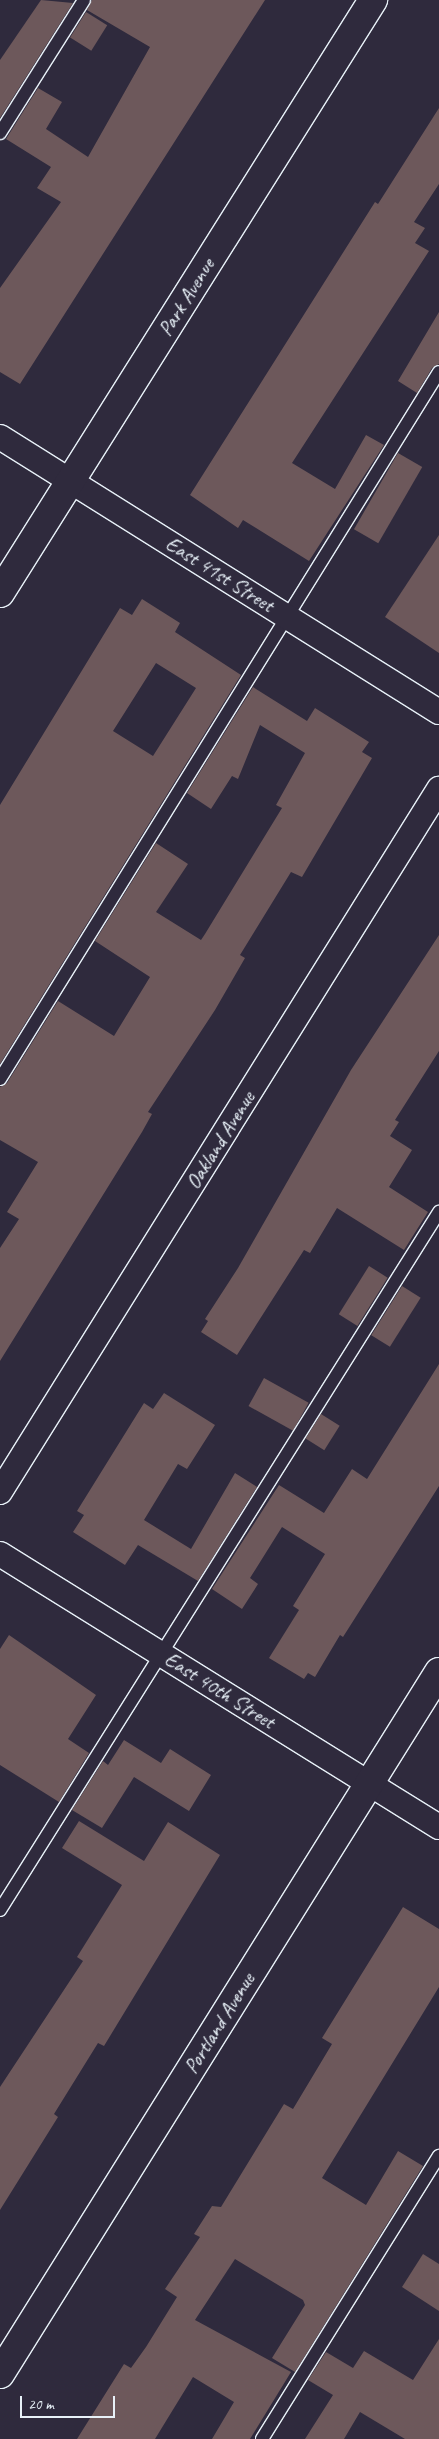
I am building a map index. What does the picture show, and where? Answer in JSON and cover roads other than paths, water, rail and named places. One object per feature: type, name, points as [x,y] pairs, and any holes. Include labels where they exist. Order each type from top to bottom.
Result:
[{"type":"street","name":"Park Avenue","points":[[0,594],[372,0]]},
{"type":"street","name":"East 41st Street","points":[[0,437],[439,712]]},
{"type":"street","name":"Oakland Avenue","points":[[0,1492],[439,788]]},
{"type":"street","name":"East 40th Street","points":[[0,1554],[439,1827]]},
{"type":"street","name":"Portland Avenue","points":[[0,2374],[439,1672]]},
{"type":"lane","points":[[0,133],[84,0]]},
{"type":"lane","points":[[0,1079],[439,372]]},
{"type":"lane","points":[[0,1910],[439,1212]]},
{"type":"lane","points":[[262,2439],[439,2156]]}]
